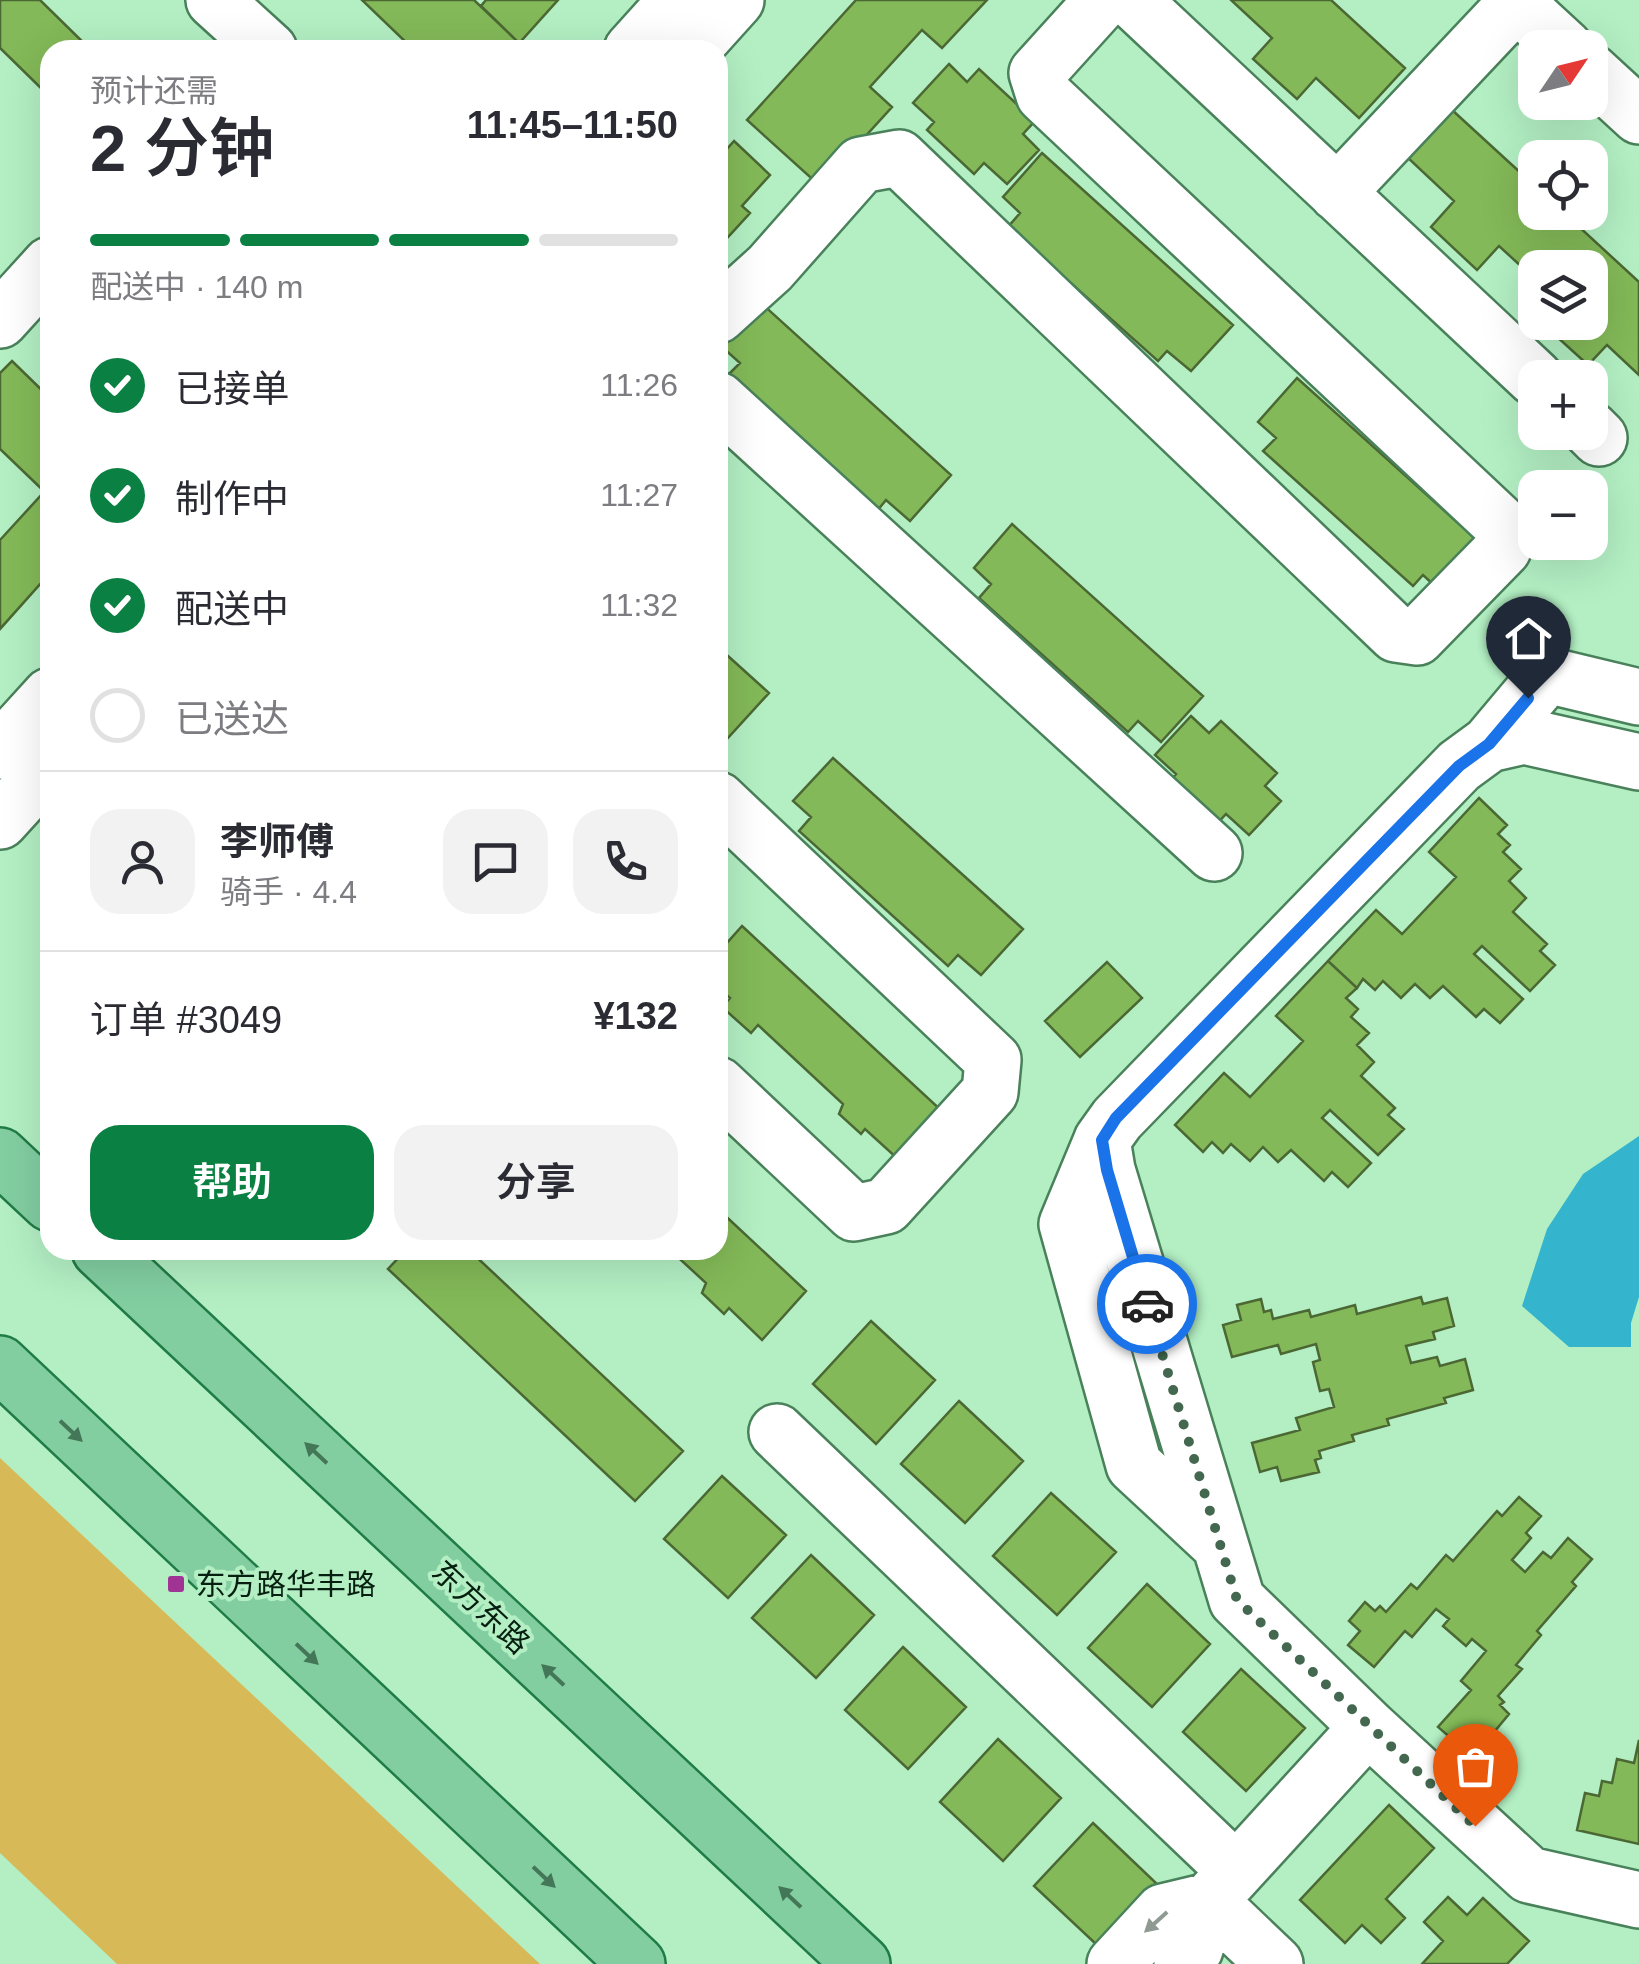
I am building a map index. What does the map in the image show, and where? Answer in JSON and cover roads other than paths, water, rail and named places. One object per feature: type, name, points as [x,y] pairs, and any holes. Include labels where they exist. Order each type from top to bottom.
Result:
[{"type":"main road","points":[[0,1156],[40,1194]]},
{"type":"main road","name":"东方东路","points":[[111,1260],[862,1964]]},
{"type":"main road","points":[[0,1364],[637,1964]]},
{"type":"street","points":[[214,0],[251,40]]},
{"type":"street","points":[[641,40],[677,0]]},
{"type":"street","points":[[701,40],[736,0]]},
{"type":"street","points":[[728,305],[770,268],[861,165],[899,158],[1396,634],[1418,637],[1503,549],[1504,527],[1044,95],[1036,73],[1103,0]]},
{"type":"street","points":[[1132,0],[1518,362]]},
{"type":"street","points":[[1338,193],[1514,1],[1545,30]]},
{"type":"street","points":[[1608,88],[1639,116]]},
{"type":"street","points":[[0,320],[40,276]]},
{"type":"street","points":[[728,409],[1214,852]]},
{"type":"street","points":[[1634,1904],[1529,1875],[1237,1600],[1107,1170],[1102,1140],[1116,1118],[1446,780],[1489,744],[1547,675],[1639,697]]},
{"type":"street","points":[[0,751],[40,707]]},
{"type":"street","points":[[1489,744],[1524,736],[1639,762]]},
{"type":"street","points":[[0,822],[40,777]]},
{"type":"street","points":[[728,809],[993,1060],[990,1092],[886,1206],[854,1213],[728,1094]]},
{"type":"street","points":[[777,1432],[1222,1886],[1275,1964]]},
{"type":"street","points":[[1182,1964],[1196,1949],[1222,1886],[1368,1727]]},
{"type":"street","points":[[1115,1964],[1163,1912],[1222,1886]]},
{"type":"water","points":[[1639,1136],[1639,1297],[1631,1323],[1631,1347],[1569,1347],[1522,1306],[1547,1229],[1583,1174]]},
{"type":"place","name":"东方路华丰路","points":[[176,1584]]}]
